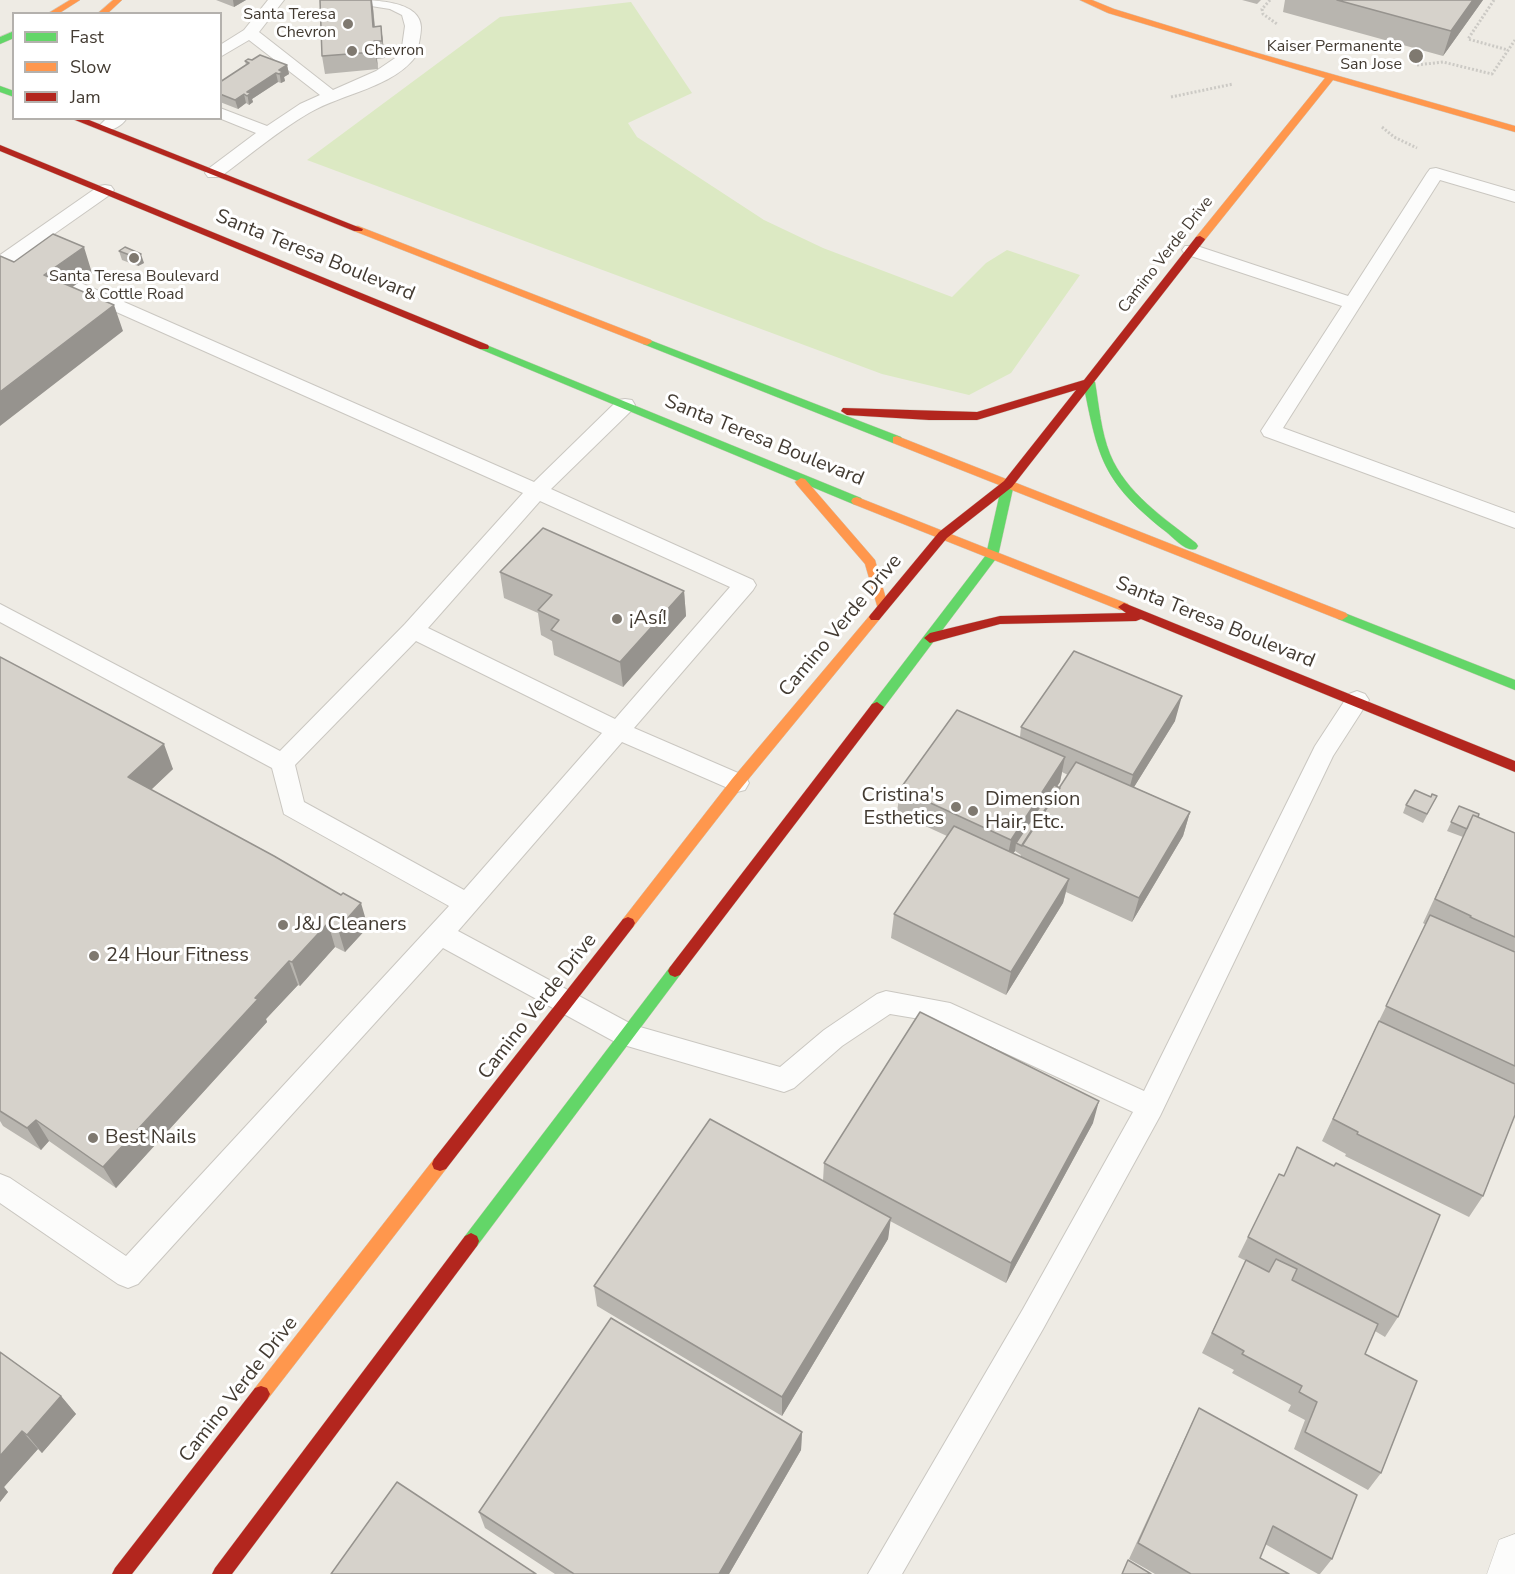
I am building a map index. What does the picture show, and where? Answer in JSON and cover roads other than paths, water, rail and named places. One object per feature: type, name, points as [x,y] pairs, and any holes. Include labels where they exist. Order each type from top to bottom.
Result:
[{"type":"main road","points":[[55,12],[76,0]]},
{"type":"main road","points":[[103,12],[118,0]]},
{"type":"main road","points":[[1084,0],[1160,27],[1515,129]]},
{"type":"main road","name":"Camino Verde Drive","points":[[121,1574],[737,783],[882,606],[943,536],[1008,484],[1191,250],[1331,77]]},
{"type":"main road","name":"Santa Teresa Boulevard","points":[[86,120],[110,124],[214,173],[1215,565],[1515,685]]},
{"type":"main road","name":"Santa Teresa Boulevard","points":[[0,148],[796,476],[1357,700],[1515,767]]},
{"type":"main road","points":[[817,410],[977,416],[1089,382],[1102,445],[1111,468],[1138,501],[1215,565]]},
{"type":"main road","points":[[796,476],[871,562],[882,606]]},
{"type":"main road","name":"Camino Verde Drive","points":[[221,1574],[626,1035],[992,556],[1008,484]]},
{"type":"main road","points":[[930,638],[1000,620],[1151,617]]},
{"type":"street","points":[[1509,1574],[1515,1556]]},
{"type":"lane","points":[[222,51],[250,33],[276,0]]},
{"type":"lane","points":[[214,173],[292,116],[379,78],[398,66],[409,55],[409,40],[414,25],[410,14],[402,8],[387,3],[358,0]]},
{"type":"lane","points":[[250,33],[332,97]]},
{"type":"lane","points":[[222,114],[270,133]]},
{"type":"lane","points":[[1515,197],[1437,173],[1271,431],[1515,521]]},
{"type":"lane","points":[[4,260],[105,190]]},
{"type":"lane","points":[[1191,250],[1352,303]]},
{"type":"lane","points":[[4,260],[26,265]]},
{"type":"lane","points":[[0,1187],[128,1274],[467,904],[746,585],[74,286]]},
{"type":"lane","points":[[283,763],[413,630],[536,492],[625,405]]},
{"type":"lane","points":[[0,612],[283,763],[293,807],[467,904]]},
{"type":"lane","points":[[413,630],[619,731],[737,783]]},
{"type":"lane","points":[[884,1574],[1033,1318],[1150,1107],[1323,752],[1357,700]]},
{"type":"lane","points":[[440,934],[626,1035],[784,1080],[833,1038],[886,1002],[941,1011],[1150,1107]]},
{"type":"place","name":"Santa Teresa Chevron","points":[[348,24]]},
{"type":"place","name":"Chevron","points":[[352,51]]},
{"type":"place","name":"Kaiser Permanente San Jose","points":[[1416,56]]},
{"type":"place","name":"Santa Teresa Boulevard & Cottle Road","points":[[134,258]]},
{"type":"place","name":"¡Así!","points":[[617,619]]},
{"type":"place","name":"Cristina's Esthetics","points":[[956,807]]},
{"type":"place","name":"Dimension Hair, Etc.","points":[[973,811]]},
{"type":"place","name":"J&J Cleaners","points":[[283,925]]},
{"type":"place","name":"24 Hour Fitness","points":[[94,956]]},
{"type":"place","name":"Best Nails","points":[[93,1138]]}]
